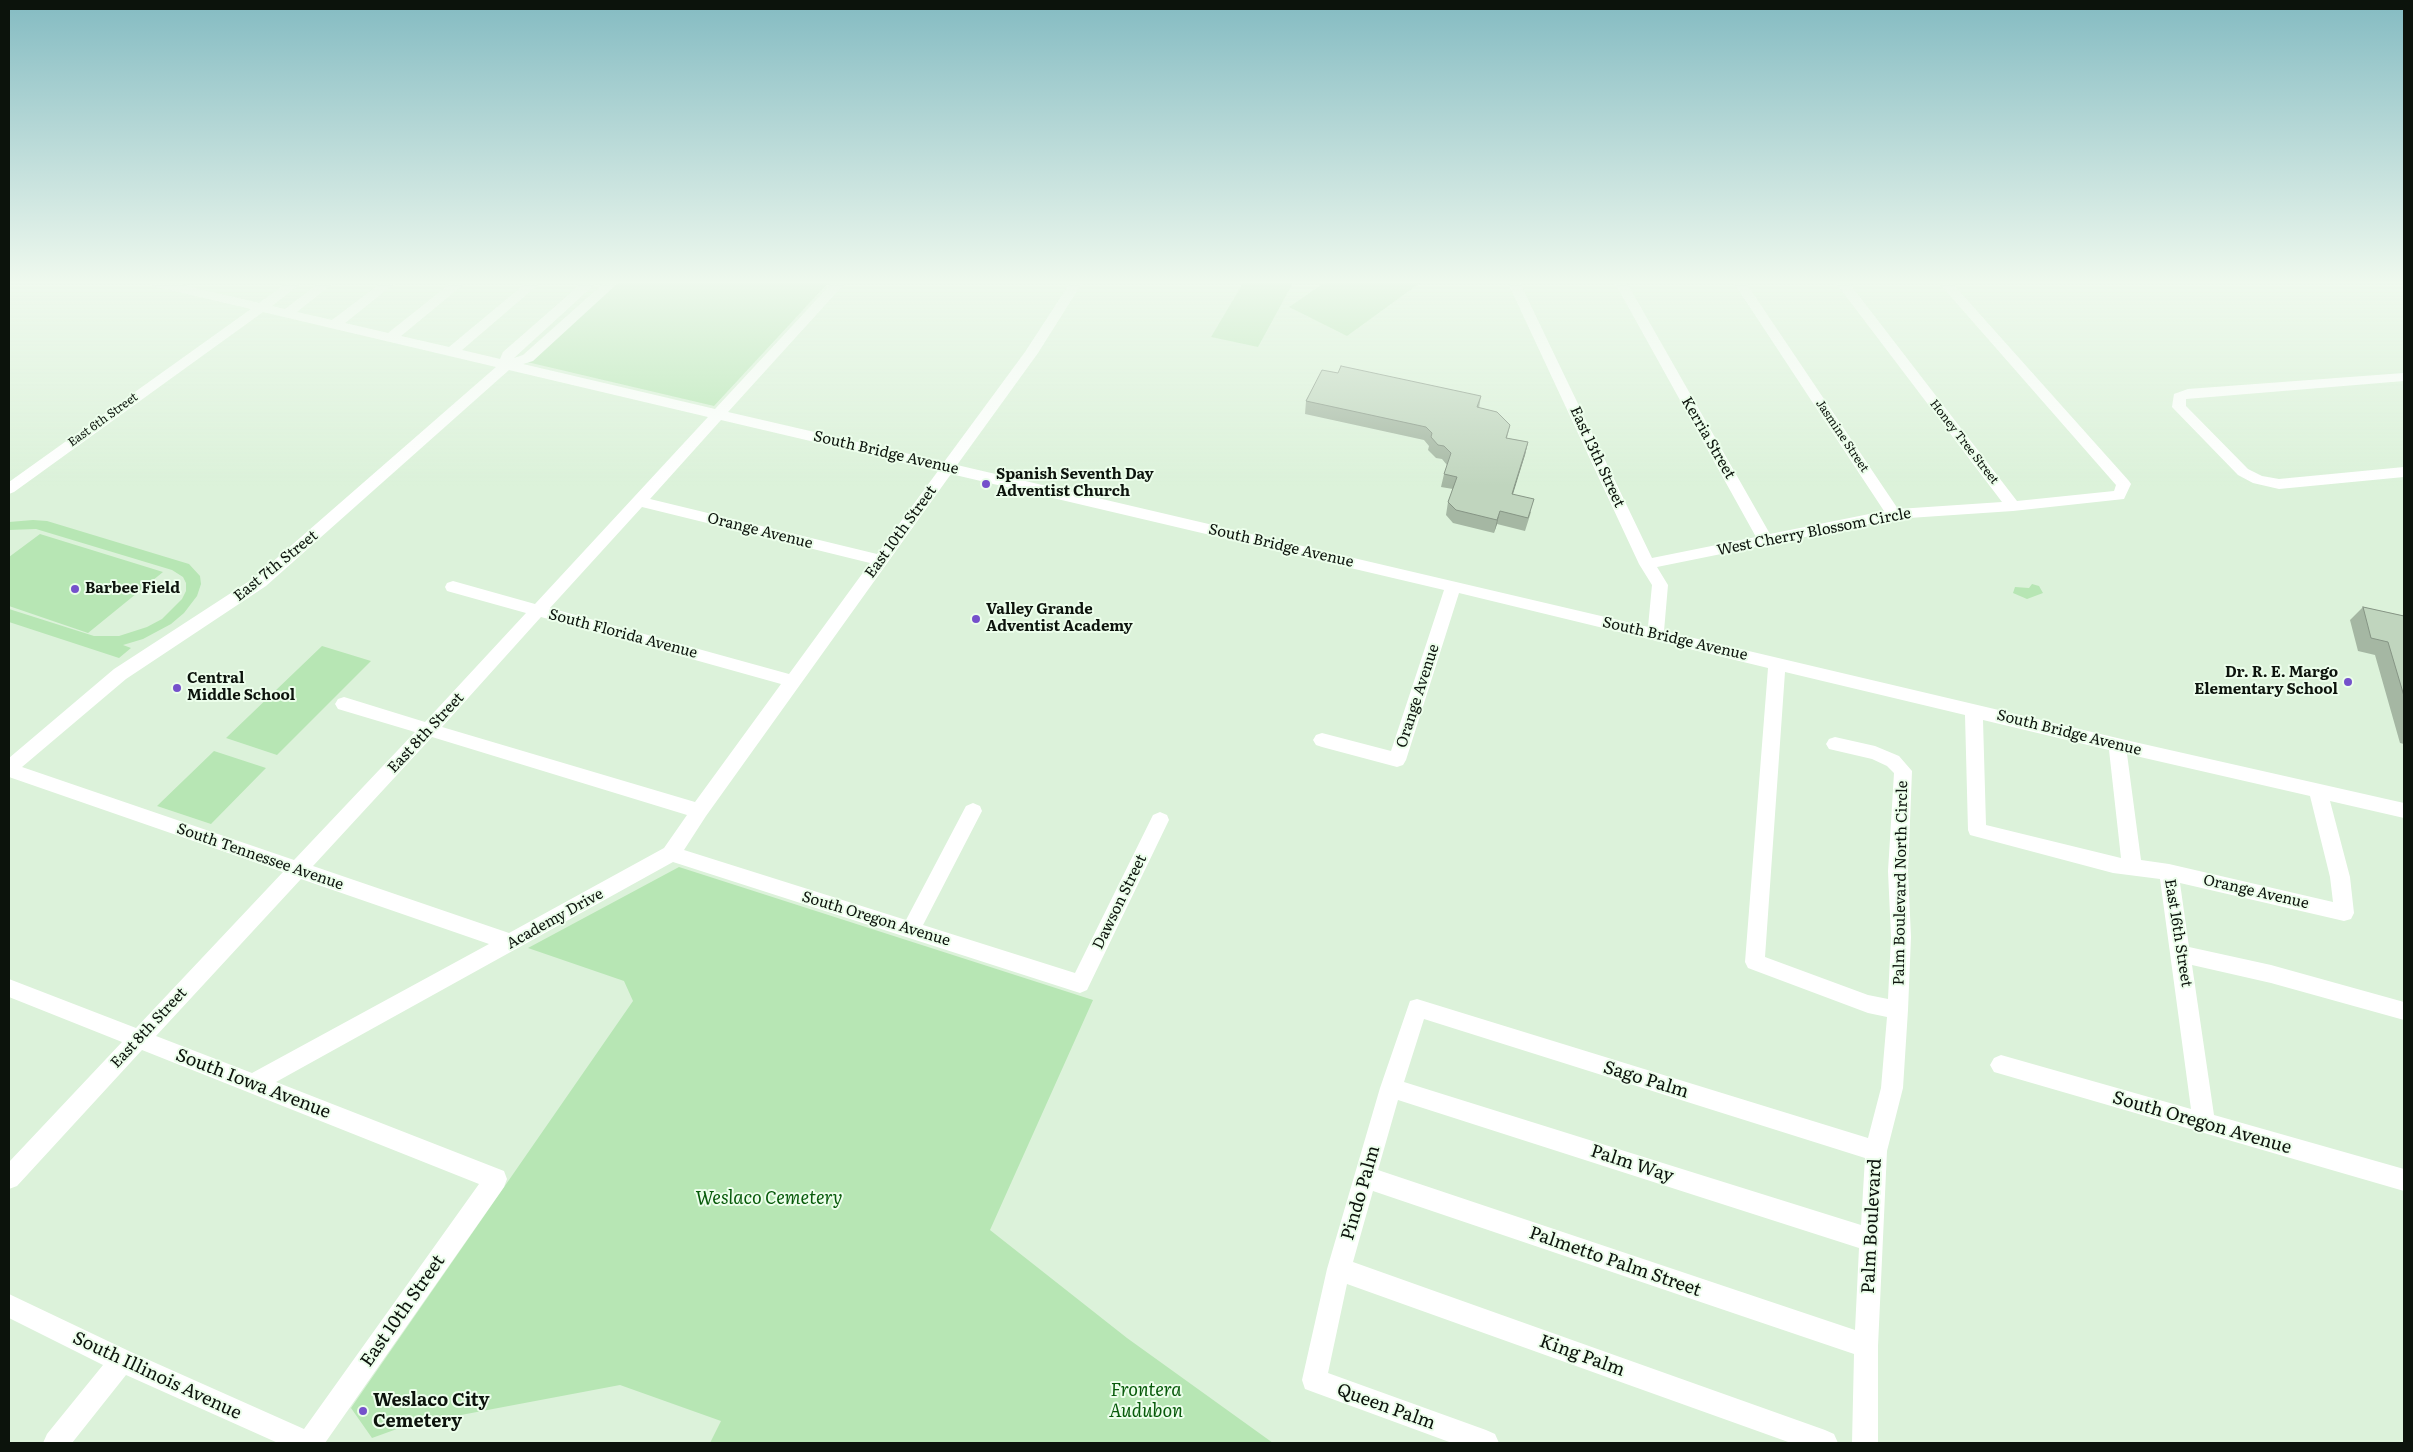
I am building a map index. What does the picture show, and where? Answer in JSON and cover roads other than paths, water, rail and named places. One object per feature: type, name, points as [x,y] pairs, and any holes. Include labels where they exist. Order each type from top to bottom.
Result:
[{"type":"street","name":"East 6th Street","points":[[9,489],[201,351]]},
{"type":"street","name":"South Bridge Avenue","points":[[446,351],[948,467],[2117,744],[2404,810]]},
{"type":"street","name":"East 7th Street","points":[[506,365],[508,355],[513,351]]},
{"type":"street","name":"East 7th Street","points":[[9,769],[120,674],[260,582],[506,365],[528,358],[536,351]]},
{"type":"street","name":"East 8th Street","points":[[9,1178],[429,730],[776,351]]},
{"type":"street","name":"East 10th Street","points":[[793,681],[1032,351]]},
{"type":"street","name":"East 13th Street","points":[[1546,351],[1647,564],[1660,585],[1655,634]]},
{"type":"street","name":"Kerria Street","points":[[1659,351],[1766,540]]},
{"type":"street","name":"Jasmine Street","points":[[1785,351],[1894,514]]},
{"type":"street","name":"Honey Tree Street","points":[[1894,351],[2013,506]]},
{"type":"street","name":"West Cherry Blossom Circle","points":[[1647,564],[1894,514],[2013,506],[2119,496],[2124,484],[2005,351]]},
{"type":"street","points":[[2404,377],[2188,393],[2179,397],[2179,407],[2243,472],[2258,480],[2279,484],[2404,472]]},
{"type":"street","name":"Orange Avenue","points":[[639,501],[881,560]]},
{"type":"street","name":"Orange Avenue","points":[[1322,740],[1397,760],[1453,586]]},
{"type":"street","name":"South Florida Avenue","points":[[453,587],[793,681]]},
{"type":"street","points":[[1777,663],[1755,962],[1868,1004],[1898,1010]]},
{"type":"street","name":"Academy Drive","points":[[252,1084],[512,943],[671,854],[699,811],[793,681]]},
{"type":"street","points":[[344,704],[699,811]]},
{"type":"street","name":"East 16th Street","points":[[1974,709],[1977,830],[2113,865],[2169,872],[2204,1124]]},
{"type":"street","name":"Palm Boulevard North Circle","points":[[1835,744],[1875,754],[1893,761],[1903,771],[1898,871],[1901,937],[1898,1010]]},
{"type":"street","points":[[2117,744],[2132,867]]},
{"type":"street","name":"South Tennessee Avenue","points":[[9,769],[512,943]]},
{"type":"street","name":"Orange Avenue","points":[[2169,872],[2344,912],[2340,877],[2318,791]]},
{"type":"street","points":[[911,929],[973,811]]},
{"type":"street","name":"Dawson Street","points":[[1080,984],[1160,820]]},
{"type":"street","name":"South Oregon Avenue","points":[[671,854],[1080,984]]},
{"type":"street","points":[[2181,954],[2271,974],[2404,1011]]},
{"type":"street","name":"South Iowa Avenue","points":[[9,988],[496,1179]]},
{"type":"street","name":"Pindo Palm","points":[[1314,1380],[1338,1268],[1391,1088],[1417,1008]]},
{"type":"street","name":"Sago Palm","points":[[1417,1008],[1876,1151]]},
{"type":"street","name":"Palm Boulevard","points":[[1865,1443],[1866,1346],[1876,1151],[1892,1088],[1898,1010]]},
{"type":"street","name":"South Oregon Avenue","points":[[2001,1065],[2404,1180]]},
{"type":"street","name":"Palm Way","points":[[1391,1088],[1872,1240]]},
{"type":"street","name":"Palmetto Palm Street","points":[[1365,1177],[1866,1346]]},
{"type":"street","name":"East 10th Street","points":[[310,1443],[496,1179]]},
{"type":"street","name":"King Palm","points":[[1338,1268],[1825,1443]]},
{"type":"street","name":"South Illinois Avenue","points":[[9,1306],[122,1361],[306,1443]]},
{"type":"street","points":[[56,1443],[122,1361]]},
{"type":"street","name":"Queen Palm","points":[[1314,1380],[1486,1443]]},
{"type":"place","name":"Spanish Seventh Day Adventist Church","points":[[986,484]]},
{"type":"place","name":"Barbee Field","points":[[75,589]]},
{"type":"place","name":"Valley Grande Adventist Academy","points":[[976,619]]},
{"type":"place","name":"Dr. R. E. Margo Elementary School","points":[[2348,682]]},
{"type":"place","name":"Central Middle School","points":[[177,688]]},
{"type":"place","name":"Weslaco City Cemetery","points":[[363,1411]]},
{"type":"park label","name":"Weslaco Cemetery","points":[[769,1199]]},
{"type":"park label","name":"Frontera Audubon","points":[[1146,1401]]}]
